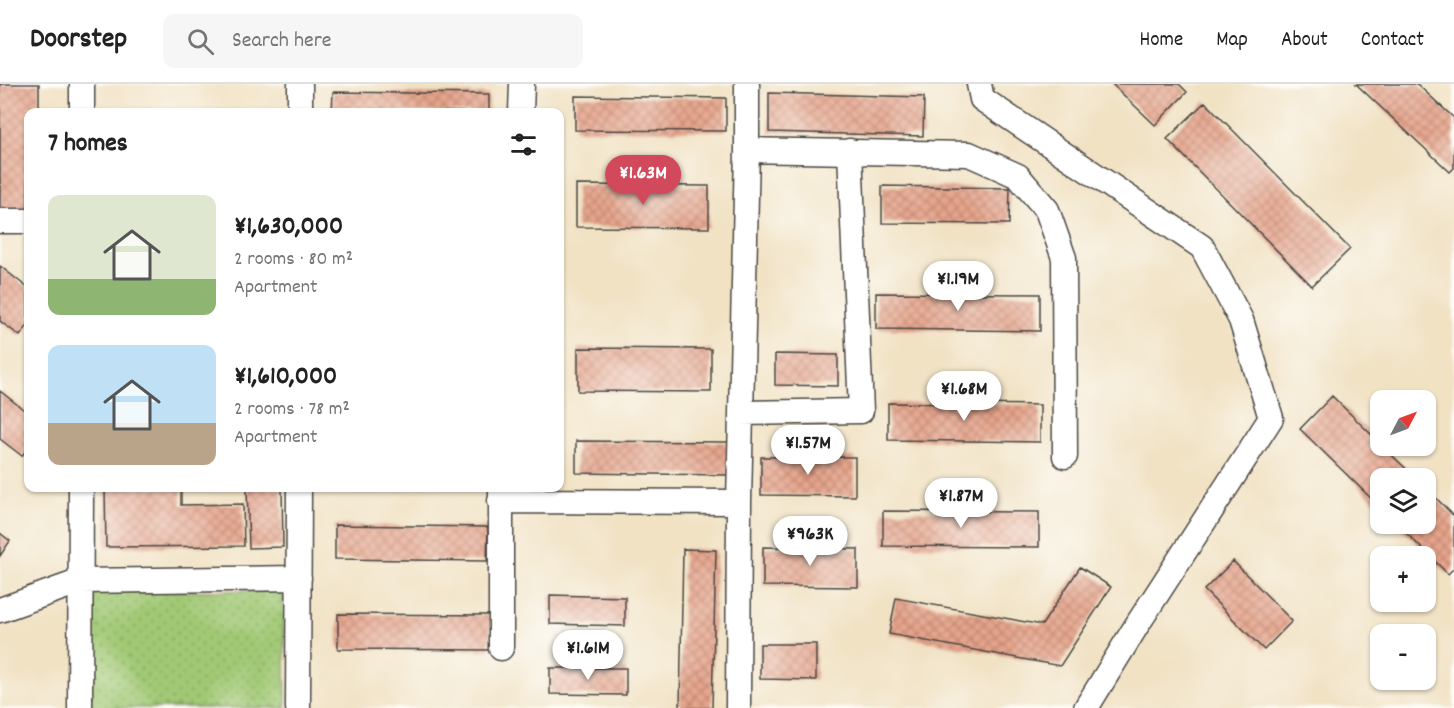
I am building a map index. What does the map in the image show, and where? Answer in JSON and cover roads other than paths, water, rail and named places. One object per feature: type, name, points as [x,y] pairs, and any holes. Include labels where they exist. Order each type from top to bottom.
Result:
[{"type":"street","points":[[82,84],[82,108]]},
{"type":"street","points":[[300,84],[300,108]]},
{"type":"street","points":[[521,108],[522,84]]},
{"type":"street","points":[[738,708],[739,502],[747,84]]},
{"type":"street","points":[[979,84],[982,99],[1202,247],[1241,320],[1271,418],[1086,708]]},
{"type":"street","points":[[747,150],[969,154],[1018,176],[1047,210],[1064,258],[1065,456]]},
{"type":"street","points":[[741,413],[861,411],[850,152]]},
{"type":"street","points":[[0,220],[24,221]]},
{"type":"street","points":[[80,708],[81,492]]},
{"type":"street","points":[[298,708],[299,492]]},
{"type":"street","points":[[501,648],[501,494],[739,502]]},
{"type":"street","points":[[0,610],[81,581],[299,578]]}]
